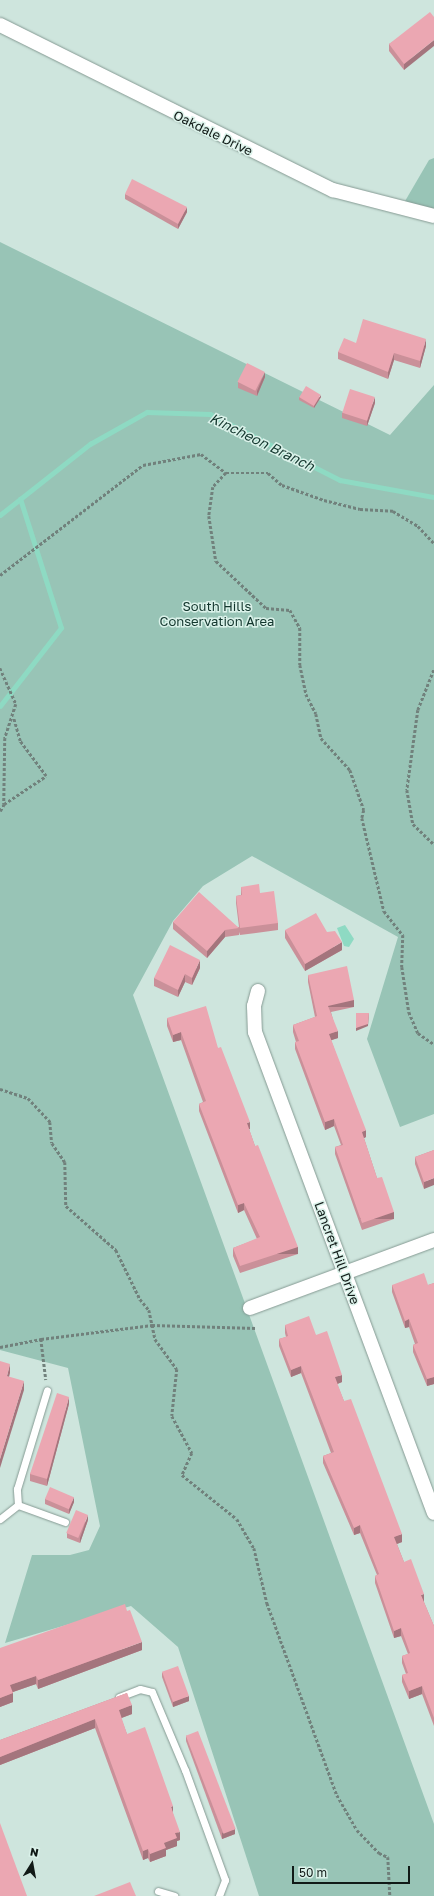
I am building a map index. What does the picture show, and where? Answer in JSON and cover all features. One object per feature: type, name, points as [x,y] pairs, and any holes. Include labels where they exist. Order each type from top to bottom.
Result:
[{"type":"street","name":"Oakdale Drive","points":[[0,25],[333,190],[434,216]]},
{"type":"street","name":"Lancret Hill Drive","points":[[258,991],[254,1006],[255,1032],[434,1513]]},
{"type":"street","points":[[250,1308],[434,1240]]},
{"type":"lane","points":[[18,1505],[17,1489],[47,1390]]},
{"type":"lane","points":[[0,1519],[18,1505]]},
{"type":"lane","points":[[18,1505],[65,1522]]},
{"type":"lane","points":[[111,1700],[140,1689],[152,1692],[185,1770],[225,1880],[219,1896]]},
{"type":"lane","points":[[158,1891],[174,1896]]},
{"type":"path","points":[[0,575],[143,465],[201,454],[226,473],[268,473],[282,485],[324,500],[360,509],[393,511],[418,526],[434,543]]},
{"type":"path","points":[[226,473],[214,487],[210,516],[216,561],[266,608],[290,610],[300,628],[300,665],[306,694],[316,714],[321,738],[350,770],[364,810],[362,818],[384,911],[403,935],[402,967],[409,1012],[418,1033],[434,1044]]},
{"type":"path","points":[[0,668],[16,704],[6,738],[4,804]]},
{"type":"path","points":[[434,670],[418,710],[407,790],[414,824],[434,844]]},
{"type":"path","points":[[0,811],[4,804],[46,776],[20,741],[13,716]]},
{"type":"path","points":[[0,1089],[28,1098],[50,1122],[52,1143],[65,1162],[66,1206],[116,1250],[140,1299],[149,1310],[155,1339],[177,1369],[172,1416],[192,1452],[182,1476],[237,1519],[254,1548],[267,1603],[337,1796],[357,1830],[379,1853],[388,1857],[390,1896]]},
{"type":"path","points":[[0,1347],[42,1339],[152,1325],[257,1328]]},
{"type":"path","points":[[42,1339],[47,1390]]},
{"type":"green space","points":[[434,158],[434,216],[401,208],[429,160]]},
{"type":"green space","name":"South Hills Conservation Area","points":[[0,242],[390,435],[434,385],[434,1114],[400,1127],[367,1039],[398,937],[252,856],[203,886],[173,921],[133,995],[434,1824],[434,1896],[259,1896],[178,1647],[131,1606],[5,1643],[32,1555],[70,1555],[89,1550],[100,1526],[68,1368],[0,1350]]},
{"type":"shaded area","points":[[345,925],[354,939],[349,947],[344,946],[337,928]]},
{"type":"building","points":[[430,12],[434,17],[434,40],[404,64],[389,44]]},
{"type":"building","points":[[132,179],[187,207],[178,224],[125,194]]},
{"type":"building","points":[[363,319],[426,339],[420,361],[394,353],[388,372],[338,352],[344,338],[356,343]]},
{"type":"building","points":[[247,363],[265,372],[255,391],[237,382]]},
{"type":"building","points":[[306,386],[321,395],[314,406],[299,397]]},
{"type":"building","points":[[350,389],[375,397],[367,421],[342,413]]},
{"type":"building","points":[[259,884],[260,893],[274,891],[278,923],[240,928],[236,896],[242,895],[241,887]]},
{"type":"building","points":[[199,892],[239,928],[225,930],[207,951],[173,922]]},
{"type":"building","points":[[316,913],[327,932],[335,931],[342,942],[305,964],[285,930]]},
{"type":"building","points":[[170,945],[200,960],[192,978],[185,974],[178,990],[154,978]]},
{"type":"building","points":[[347,966],[354,1000],[328,1006],[338,1031],[329,1034],[366,1130],[362,1132],[377,1178],[382,1177],[394,1212],[362,1223],[335,1147],[343,1145],[334,1119],[325,1122],[295,1042],[299,1041],[293,1025],[317,1016],[308,975]]},
{"type":"building","points":[[206,1006],[218,1048],[221,1047],[250,1122],[247,1123],[255,1146],[258,1145],[298,1247],[240,1266],[233,1248],[260,1237],[244,1203],[238,1205],[199,1104],[206,1101],[181,1032],[173,1035],[167,1018]]},
{"type":"building","points":[[356,1013],[369,1013],[368,1024],[356,1028]]},
{"type":"building","points":[[434,1150],[434,1178],[424,1182],[415,1157]]},
{"type":"building","points":[[424,1273],[428,1285],[434,1283],[434,1377],[427,1379],[413,1345],[418,1343],[409,1319],[405,1321],[392,1285]]},
{"type":"building","points":[[309,1316],[316,1335],[327,1331],[342,1375],[335,1377],[344,1401],[351,1399],[402,1534],[394,1537],[404,1562],[411,1559],[424,1594],[421,1595],[434,1626],[434,1718],[422,1686],[409,1691],[402,1675],[408,1673],[402,1656],[410,1653],[401,1628],[394,1631],[375,1576],[379,1574],[360,1525],[354,1528],[323,1456],[334,1452],[301,1366],[291,1370],[279,1339],[288,1336],[285,1325]]},
{"type":"building","points":[[0,1361],[10,1364],[7,1376],[24,1381],[0,1459]]},
{"type":"building","points":[[57,1393],[69,1397],[47,1479],[30,1474]]},
{"type":"building","points":[[50,1487],[74,1497],[69,1509],[45,1499]]},
{"type":"building","points":[[76,1510],[88,1515],[78,1538],[66,1533]]},
{"type":"building","points":[[125,1604],[127,1611],[130,1610],[142,1642],[38,1680],[36,1676],[10,1685],[13,1693],[0,1698],[0,1648]]},
{"type":"building","points":[[178,1666],[189,1696],[173,1702],[162,1672]]},
{"type":"building","points":[[127,1693],[132,1705],[119,1710],[127,1734],[145,1727],[173,1806],[171,1807],[180,1832],[175,1833],[177,1838],[164,1843],[166,1848],[150,1854],[148,1849],[143,1851],[95,1719],[0,1757],[0,1740]]},
{"type":"building","points":[[198,1731],[236,1829],[223,1834],[186,1736]]},
{"type":"building","points":[[0,1823],[27,1896],[0,1896]]},
{"type":"building","points":[[130,1882],[136,1896],[94,1896]]},
{"type":"waterway","name":"Kincheon Branch","points":[[0,515],[90,444],[147,412],[210,414],[340,480],[434,497]]},
{"type":"waterway","points":[[0,706],[61,628],[20,499]]}]
